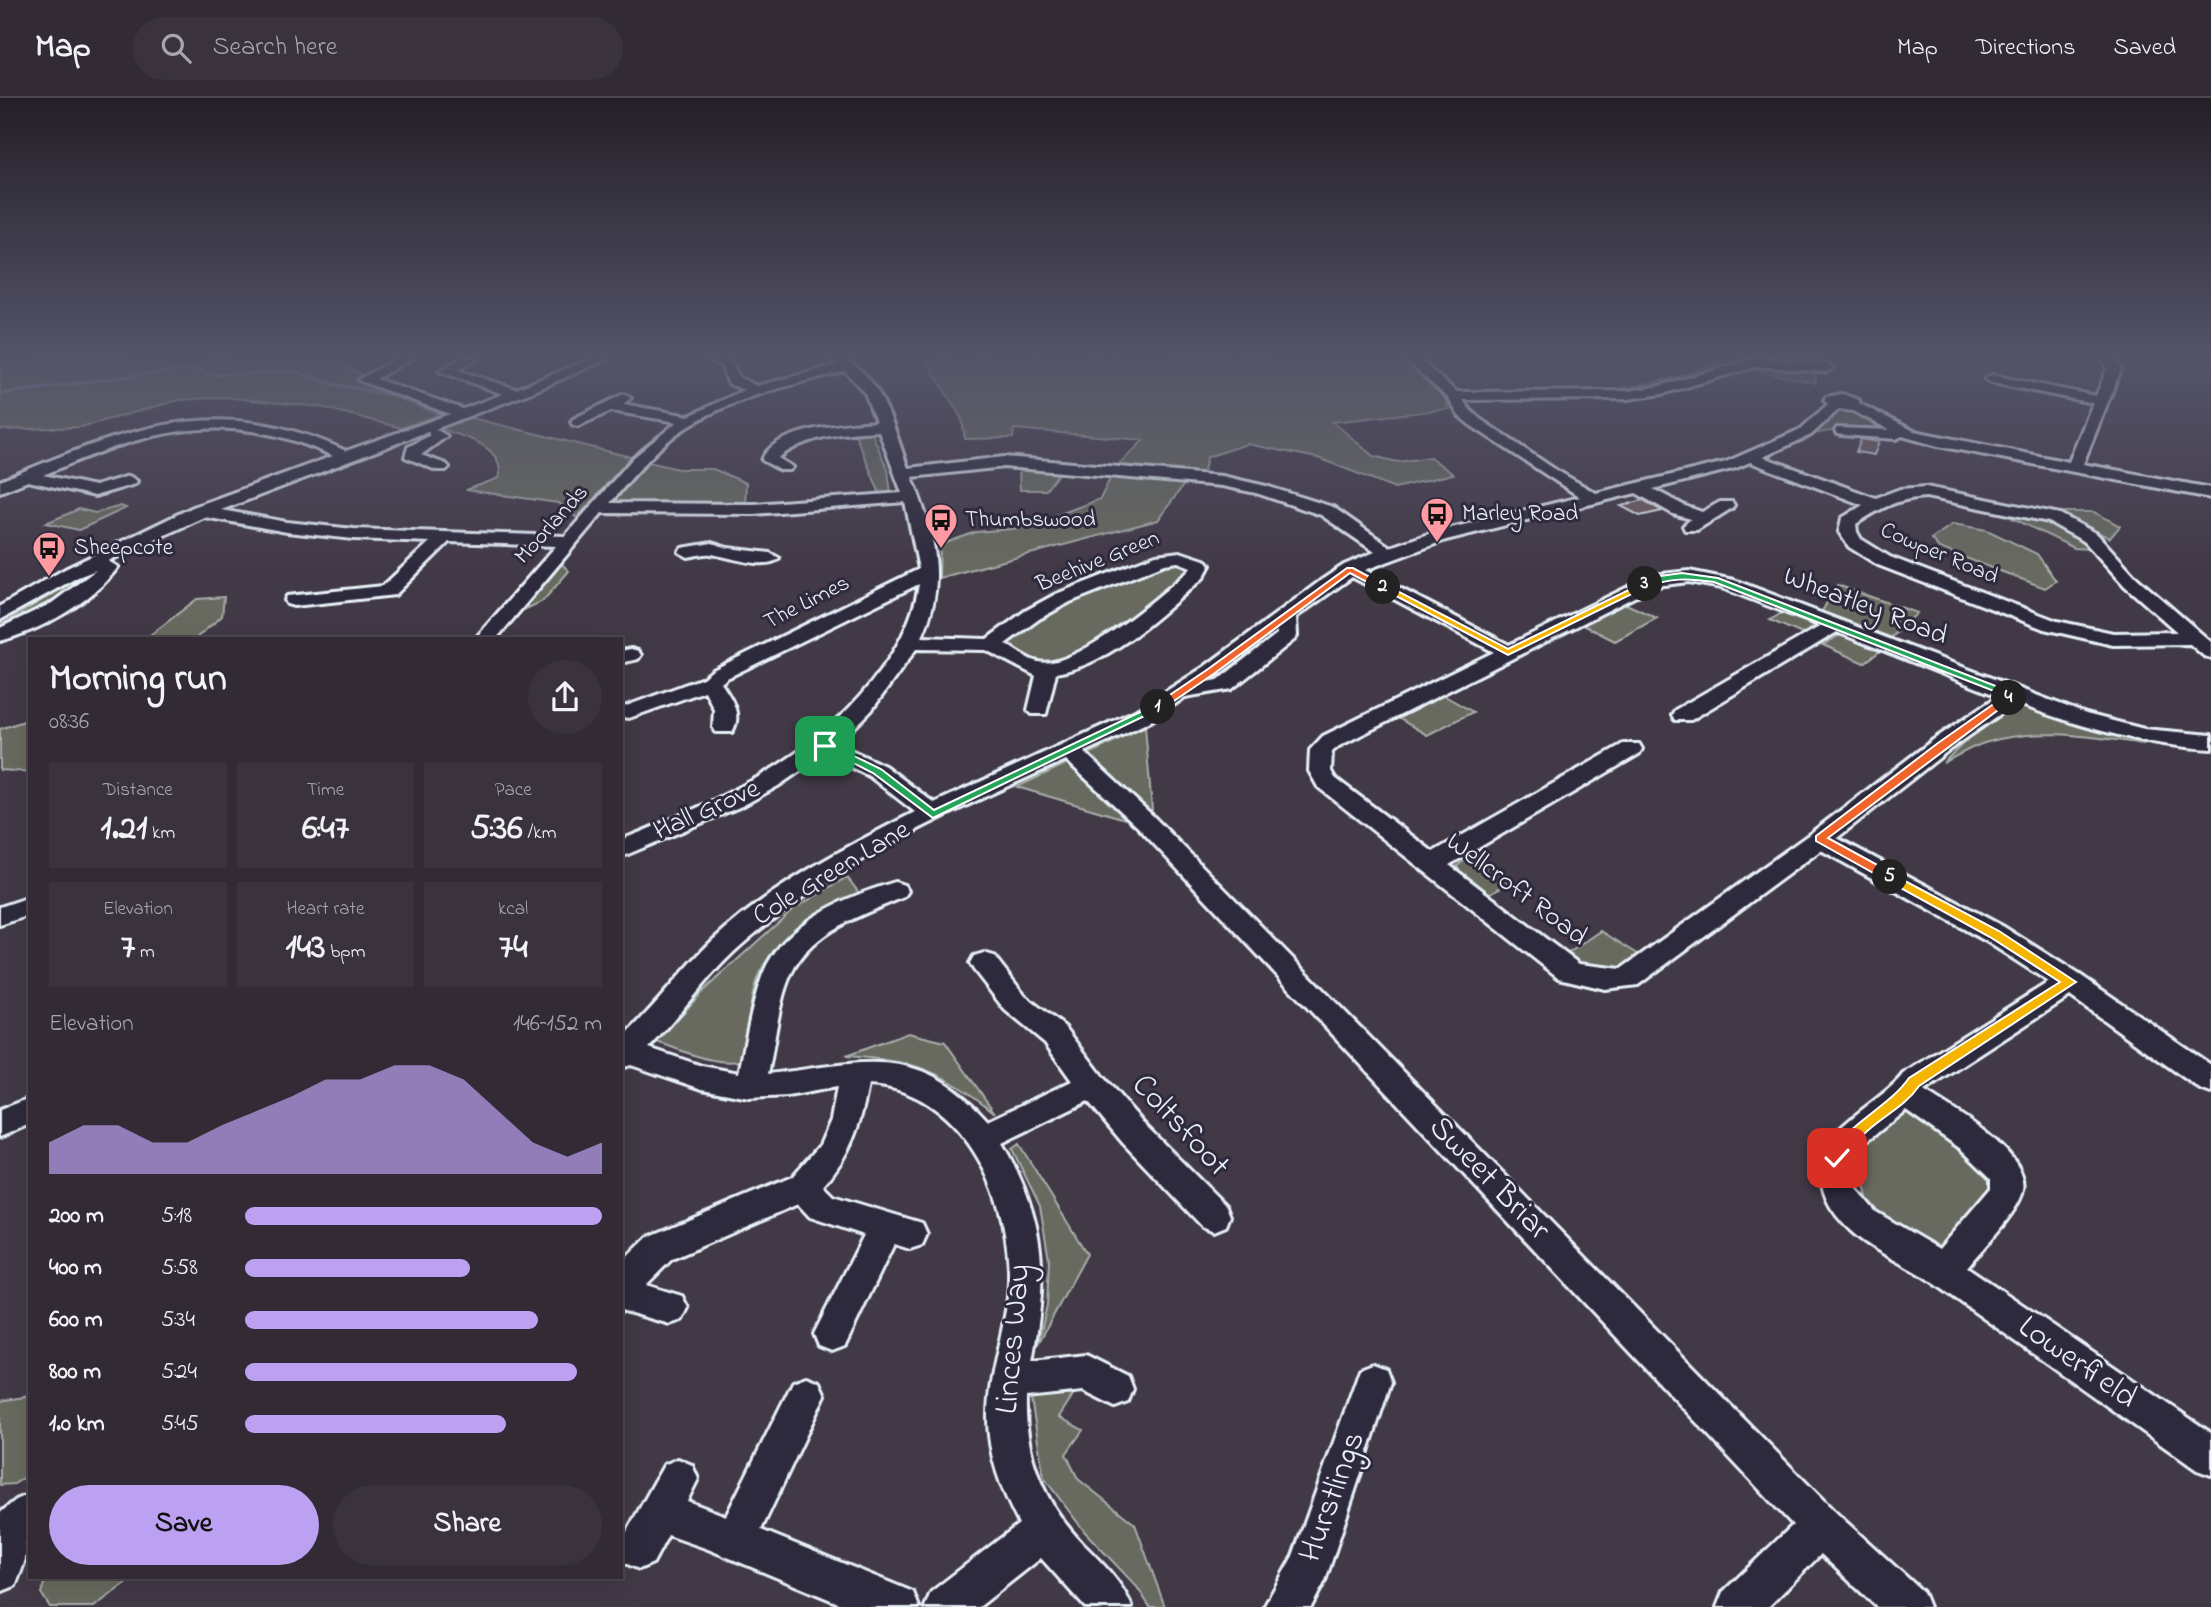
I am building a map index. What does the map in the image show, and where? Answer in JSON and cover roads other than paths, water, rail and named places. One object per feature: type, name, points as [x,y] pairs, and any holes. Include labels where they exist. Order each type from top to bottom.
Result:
[{"type":"street","points":[[0,487],[122,438],[157,428]]},
{"type":"street","points":[[273,428],[345,456]]},
{"type":"street","points":[[0,614],[87,564],[199,511],[420,428]]},
{"type":"street","points":[[422,428],[440,436],[413,450],[413,457],[442,467]]},
{"type":"street","name":"Moorlands","points":[[487,637],[649,449],[677,428]]},
{"type":"street","points":[[785,467],[771,460],[771,456],[798,439],[834,430],[854,428]]},
{"type":"street","name":"Hall Grove","points":[[623,848],[723,806],[799,766],[847,727],[882,686],[912,643],[922,616],[929,572],[924,540],[885,428]]},
{"type":"street","points":[[1484,428],[1550,473],[1595,499]]},
{"type":"street","points":[[1350,569],[1387,552],[1440,536],[1639,488],[1750,457],[1810,428]]},
{"type":"street","points":[[1899,428],[1925,439]]},
{"type":"street","points":[[2074,468],[2091,428]]},
{"type":"street","points":[[1842,431],[1925,439],[2211,493]]},
{"type":"street","name":"Cowper Road","points":[[1750,457],[1876,504]]},
{"type":"street","points":[[901,473],[1004,463],[1033,463],[1222,481],[1284,496],[1326,512],[1387,552]]},
{"type":"street","points":[[27,476],[95,491],[129,481]]},
{"type":"street","points":[[1639,488],[1697,522],[1726,505]]},
{"type":"street","points":[[1876,504],[1900,494],[1926,492],[2054,518],[2091,538],[2131,582],[2211,652]]},
{"type":"street","points":[[688,552],[722,531],[820,507],[910,497]]},
{"type":"street","name":"Cowper Road","points":[[1876,504],[1853,517],[1848,522],[1848,532],[1855,543],[1884,561],[2068,631],[2113,639],[2192,638]]},
{"type":"street","points":[[599,508],[722,531]]},
{"type":"street","points":[[199,511],[320,531],[567,541]]},
{"type":"street","points":[[722,531],[725,554],[770,558]]},
{"type":"street","points":[[294,600],[388,591],[444,538]]},
{"type":"street","name":"Beehive Green","points":[[991,645],[1032,615],[1063,598],[1162,559],[1180,556],[1201,565],[1198,574],[1130,629],[1072,662],[1040,669]]},
{"type":"street","points":[[0,635],[43,616],[76,596],[109,567],[87,564]]},
{"type":"street","points":[[1350,569],[1508,652]]},
{"type":"street","name":"Cole Green Lane","points":[[624,1055],[705,963],[738,932],[789,895],[858,852],[1143,716],[1181,693],[1225,685],[1287,636],[1286,616],[1350,569]]},
{"type":"street","name":"The Limes","points":[[629,712],[690,687],[710,682],[719,674],[929,572]]},
{"type":"street","name":"Wheatley Road","points":[[1508,652],[1650,582],[1682,576],[1715,579],[2014,695],[2142,736],[2200,742],[2211,753]]},
{"type":"street","points":[[1683,715],[1836,625]]},
{"type":"street","points":[[912,643],[991,645],[1040,669],[1047,675],[1038,710]]},
{"type":"street","name":"Wellcroft Road","points":[[1508,652],[1331,741],[1321,750],[1320,771],[1326,782],[1569,971],[1612,980],[1628,978],[1820,839],[1941,745],[2014,695]]},
{"type":"street","points":[[710,682],[724,706],[727,723],[724,727]]},
{"type":"street","points":[[825,746],[877,771],[933,814]]},
{"type":"street","points":[[1431,864],[1631,749]]},
{"type":"street","name":"Sweet Briar","points":[[1070,751],[1146,822],[1821,1526],[1908,1607]]},
{"type":"street","points":[[1820,839],[1994,934],[2070,982],[2211,1081]]},
{"type":"street","points":[[751,1086],[775,979],[798,942],[832,917],[895,891]]},
{"type":"street","points":[[0,916],[28,907]]},
{"type":"street","name":"Coltsfoot","points":[[984,964],[1015,1003],[1055,1035],[1092,1086],[1214,1216]]},
{"type":"street","name":"Lowerfield","points":[[2070,982],[1914,1082],[1906,1094],[1856,1132],[1837,1158],[1839,1193],[1864,1222],[1943,1270],[2211,1457]]},
{"type":"street","name":"Linces Way","points":[[624,1055],[714,1081],[751,1086],[855,1073],[902,1078],[936,1091],[959,1110],[983,1138],[1009,1185],[1021,1230],[1026,1294],[1008,1381],[1006,1428],[1014,1468],[1044,1530],[1111,1607]]},
{"type":"street","points":[[623,1291],[632,1276],[660,1248],[803,1187],[832,1153],[846,1120],[855,1073]]},
{"type":"street","name":"Coltsfoot","points":[[983,1138],[1092,1086]]},
{"type":"street","points":[[1906,1094],[1989,1154],[2002,1168],[2009,1184],[2006,1194],[1943,1270]]},
{"type":"street","points":[[0,1124],[28,1111]]},
{"type":"street","points":[[803,1187],[822,1208],[898,1230],[832,1334]]},
{"type":"street","points":[[623,1295],[670,1308]]},
{"type":"street","points":[[1008,1381],[1086,1373],[1115,1389]]},
{"type":"street","name":"Hurstlings","points":[[1285,1607],[1293,1598],[1310,1566],[1373,1382]]},
{"type":"street","points":[[722,1535],[806,1395]]},
{"type":"street","points":[[639,1549],[669,1495],[722,1535],[898,1607]]},
{"type":"street","points":[[1738,1607],[1821,1526]]},
{"type":"street","points":[[946,1607],[1044,1530]]},
{"type":"place","name":"Marley Road","points":[[1437,544]]},
{"type":"place","name":"Thumbswood","points":[[941,550]]},
{"type":"place","name":"Sheepcote","points":[[49,578]]}]
